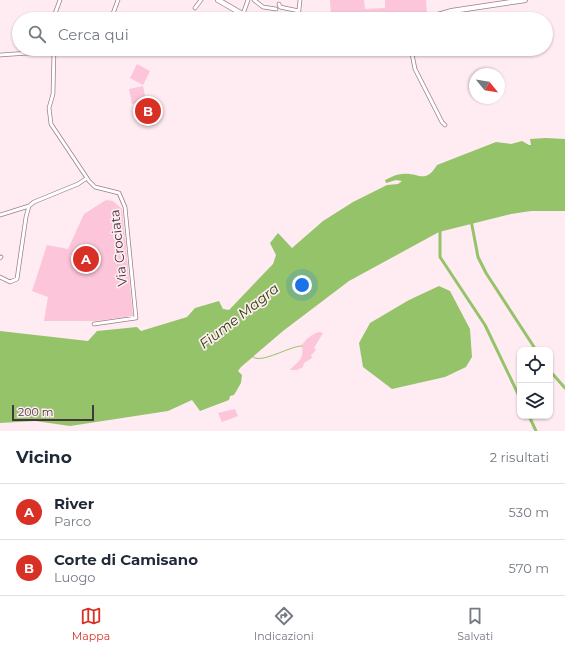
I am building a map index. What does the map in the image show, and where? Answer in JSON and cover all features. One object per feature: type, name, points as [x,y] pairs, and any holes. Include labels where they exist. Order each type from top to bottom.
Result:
[{"type":"main road","points":[[218,0],[239,12]]},
{"type":"main road","points":[[448,12],[525,0]]},
{"type":"street","points":[[56,12],[60,0]]},
{"type":"street","points":[[114,12],[118,0]]},
{"type":"street","points":[[196,8],[201,0]]},
{"type":"street","points":[[244,12],[248,0]]},
{"type":"street","points":[[254,0],[260,5],[276,9]]},
{"type":"street","points":[[260,5],[261,0]]},
{"type":"street","points":[[279,4],[280,7],[299,11],[300,0]]},
{"type":"street","points":[[0,55],[12,54]]},
{"type":"street","name":"Via Crociata","points":[[54,56],[53,94],[49,108],[49,117],[54,130],[87,178],[95,187],[119,193],[125,207],[136,316],[132,319],[94,324]]},
{"type":"street","points":[[412,56],[415,69],[442,122],[445,124]]},
{"type":"street","points":[[0,215],[29,206],[34,202],[78,184],[87,178]]},
{"type":"street","points":[[0,277],[10,282],[17,279],[29,206]]},
{"type":"shaded area","points":[[330,0],[364,0],[365,9],[385,8],[385,0],[426,0],[427,12],[331,12]]},
{"type":"shaded area","points":[[137,64],[150,71],[143,85],[130,78]]},
{"type":"shaded area","points":[[143,86],[146,101],[132,104],[129,89]]},
{"type":"shaded area","points":[[106,200],[113,201],[122,209],[133,316],[95,321],[44,321],[48,297],[32,291],[47,245],[68,249],[84,214]]},
{"type":"shaded area","points":[[319,332],[323,333],[314,348],[316,350],[311,355],[312,358],[304,363],[303,367],[297,370],[290,370],[301,357],[302,345],[308,338]]},
{"type":"shaded area","points":[[235,409],[238,416],[222,422],[218,413]]},
{"type":"water","name":"Fiume Magra","points":[[530,139],[565,139],[565,211],[531,211],[511,214],[439,232],[349,281],[283,331],[241,367],[238,371],[242,375],[241,383],[234,395],[230,396],[229,400],[200,411],[192,400],[168,411],[70,426],[35,421],[0,423],[0,331],[88,341],[97,331],[137,327],[141,331],[187,317],[195,308],[219,301],[223,309],[229,310],[273,264],[276,255],[270,243],[278,233],[292,248],[323,221],[353,202],[387,185],[398,184],[402,181],[396,180],[386,183],[385,180],[393,176],[400,174],[421,176],[429,175],[437,165],[496,142],[511,144],[522,141],[531,145]]},
{"type":"water","points":[[439,286],[450,291],[470,329],[472,357],[466,367],[445,377],[392,389],[363,367],[359,343],[370,323],[409,300]]},
{"type":"waterway","points":[[471,220],[478,257],[486,273],[534,347]]},
{"type":"waterway","points":[[440,228],[440,257],[485,325],[517,392]]},
{"type":"waterway","points":[[253,357],[257,359],[269,357],[302,346]]},
{"type":"waterway","points":[[553,374],[565,388]]},
{"type":"waterway","points":[[530,419],[536,431]]},
{"type":"place","name":"Corte di Camisano","points":[[148,111]]},
{"type":"place","name":"River","points":[[86,259]]}]
